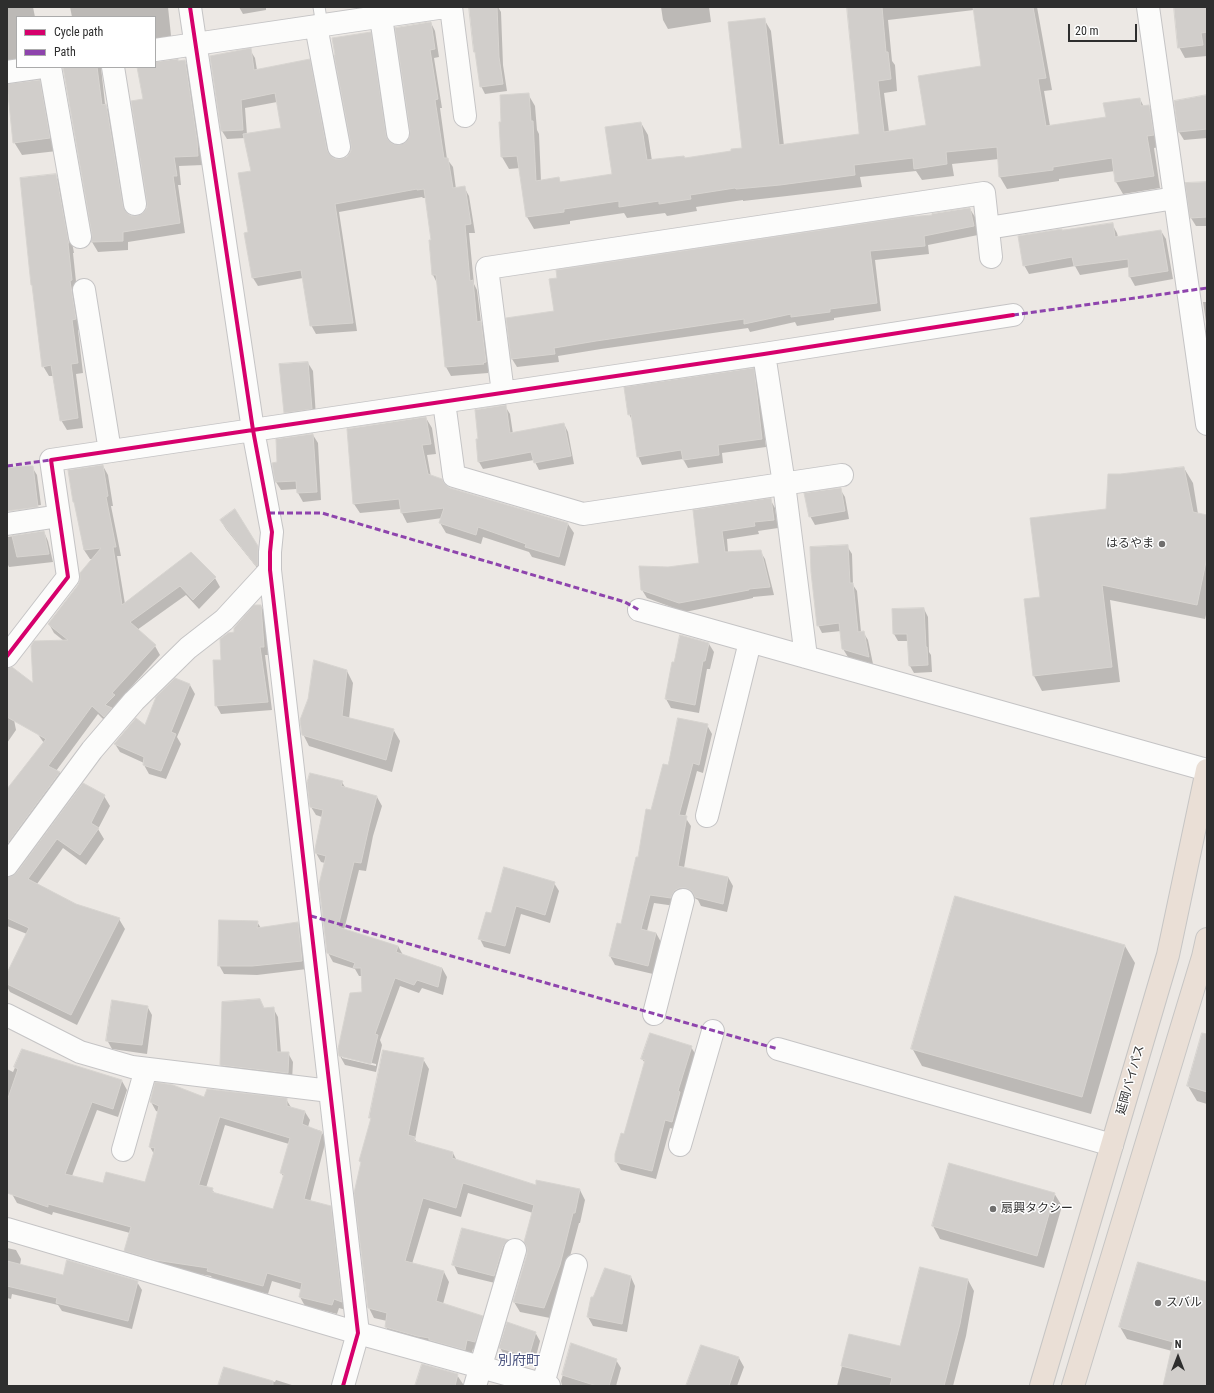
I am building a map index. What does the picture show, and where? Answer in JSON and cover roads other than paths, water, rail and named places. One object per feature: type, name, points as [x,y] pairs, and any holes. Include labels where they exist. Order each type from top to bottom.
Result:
[{"type":"highway","name":"延岡バイパス","points":[[1041,1386],[1168,955],[1207,770]]},
{"type":"highway","points":[[1073,1386],[1207,939]]},
{"type":"street","points":[[190,7],[253,430],[272,532],[270,570],[358,1333],[343,1386]]},
{"type":"street","points":[[156,50],[196,44],[319,19],[381,17],[445,7]]},
{"type":"street","points":[[451,7],[465,116]]},
{"type":"street","points":[[1148,7],[1207,424]]},
{"type":"street","points":[[381,17],[398,133]]},
{"type":"street","points":[[319,19],[338,148]]},
{"type":"street","points":[[7,72],[35,68]]},
{"type":"street","points":[[50,68],[80,237]]},
{"type":"street","points":[[113,68],[135,204]]},
{"type":"street","points":[[503,393],[487,268],[984,193],[991,257]]},
{"type":"street","points":[[988,228],[1175,198]]},
{"type":"street","points":[[84,290],[110,451]]},
{"type":"street","points":[[7,656],[68,576],[50,460],[764,354],[1013,315]]},
{"type":"street","points":[[764,354],[784,484],[806,657]]},
{"type":"street","points":[[444,402],[454,476],[583,514],[842,475]]},
{"type":"street","points":[[7,524],[59,516]]},
{"type":"street","points":[[7,865],[92,750],[134,701],[188,648],[224,620],[270,570]]},
{"type":"street","points":[[639,610],[1207,770]]},
{"type":"street","points":[[707,816],[750,642]]},
{"type":"street","points":[[654,1014],[683,900]]},
{"type":"street","points":[[7,1015],[80,1052],[132,1068],[330,1091]]},
{"type":"street","points":[[680,1145],[713,1031]]},
{"type":"street","points":[[778,1049],[1112,1145]]},
{"type":"street","points":[[123,1150],[146,1069]]},
{"type":"street","points":[[7,1229],[358,1333],[478,1376],[546,1385],[576,1266]]},
{"type":"street","points":[[478,1376],[514,1250]]},
{"type":"place","name":"はるやま","points":[[1162,544]]},
{"type":"place","name":"扇興タクシー","points":[[993,1209]]},
{"type":"place","name":"スバル","points":[[1158,1303]]},
{"type":"district","name":"別府町","points":[[519,1361]]}]
